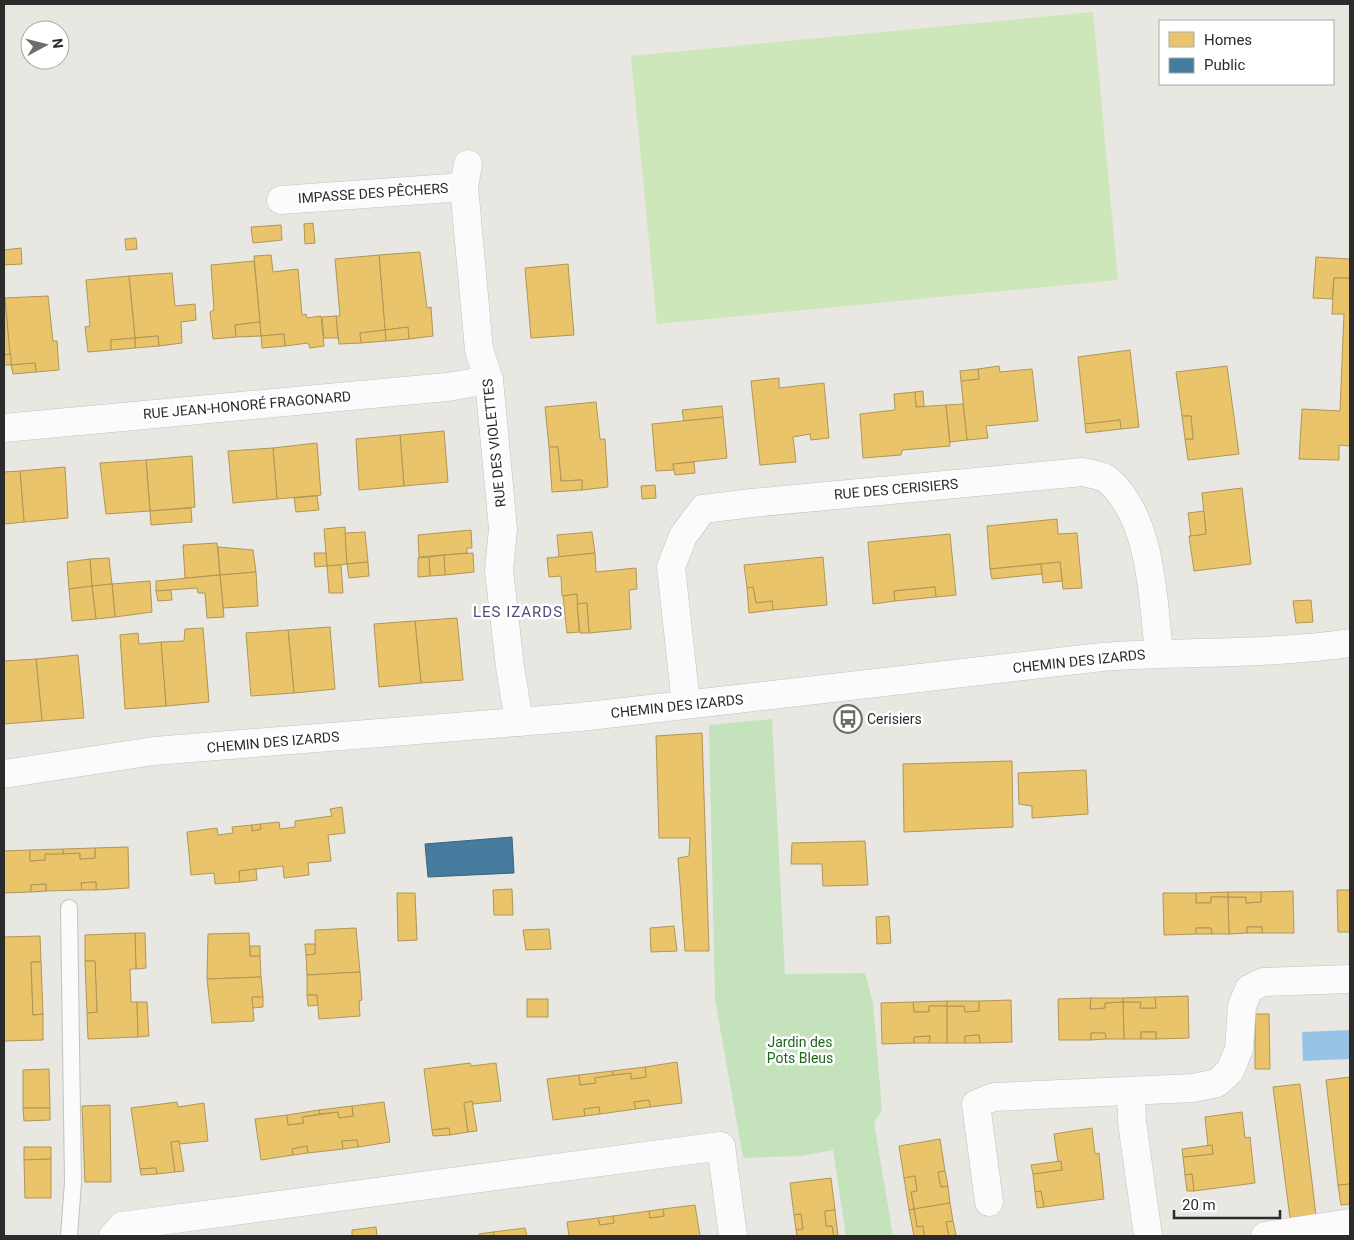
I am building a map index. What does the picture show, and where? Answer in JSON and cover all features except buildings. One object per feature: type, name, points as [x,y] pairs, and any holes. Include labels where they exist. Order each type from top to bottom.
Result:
[{"type":"street","name":"IMPASSE DES PÊCHERS","points":[[281,200],[466,175]]},
{"type":"street","name":"RUE DES VIOLETTES","points":[[466,175],[479,350],[489,380],[503,529],[499,570],[510,667],[519,722]]},
{"type":"street","name":"RUE JEAN-HONORÉ FRAGONARD","points":[[4,428],[446,387],[489,380]]},
{"type":"street","name":"RUE DES CERISIERS","points":[[686,704],[671,567],[683,536],[703,510],[752,503],[1083,472],[1107,479],[1128,504],[1143,539],[1159,653]]},
{"type":"street","name":"CHEMIN DES IZARDS","points":[[4,774],[154,751],[580,717],[1102,657],[1159,653],[1314,648],[1350,643]]},
{"type":"street","points":[[988,1202],[976,1104],[994,1097],[1131,1092],[1193,1088],[1217,1083],[1230,1071],[1239,1049],[1242,1006],[1249,989],[1263,982],[1350,979]]},
{"type":"street","points":[[1131,1092],[1132,1122],[1148,1236]]},
{"type":"street","points":[[113,1236],[122,1226],[721,1146],[734,1236]]},
{"type":"street","points":[[1265,1236],[1350,1223]]},
{"type":"lane","points":[[69,908],[73,1182],[69,1236]]},
{"type":"green space","points":[[1093,12],[1118,280],[657,324],[631,56]]},
{"type":"green space","name":"Jardin des Pots Bleus","points":[[772,719],[785,974],[865,973],[873,1003],[882,1110],[874,1123],[893,1236],[846,1236],[833,1150],[801,1156],[743,1158],[715,999],[709,725]]},
{"type":"water","points":[[1350,1030],[1350,1059],[1303,1061],[1302,1032]]},
{"type":"place","name":"Cerisiers","points":[[848,719]]},
{"type":"district","name":"LES IZARDS","points":[[518,612]]}]
